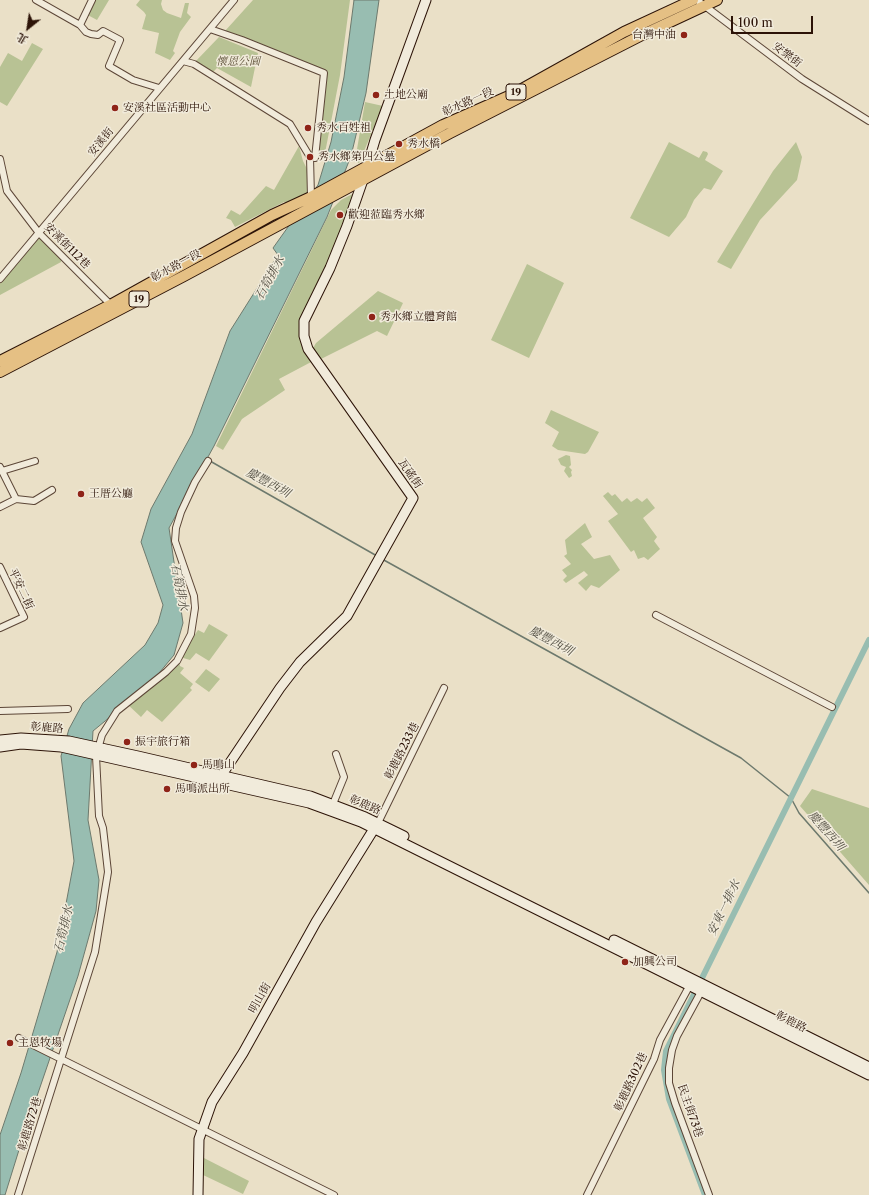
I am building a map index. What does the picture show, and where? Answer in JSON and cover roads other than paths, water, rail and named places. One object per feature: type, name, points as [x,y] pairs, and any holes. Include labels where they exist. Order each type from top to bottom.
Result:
[{"type":"main road","points":[[365,172],[426,0]]},
{"type":"main road","name":"彰水路一段","points":[[0,362],[113,308],[277,225],[443,126],[511,95],[624,32],[693,0]]},
{"type":"main road","name":"彰水路一段","points":[[0,372],[272,215],[338,183],[365,172],[716,0]]},
{"type":"main road","name":"瓦磘街","points":[[221,776],[268,706],[300,662],[346,616],[413,498],[308,349],[304,336],[304,321],[330,268],[365,172]]},
{"type":"main road","name":"彰鹿路","points":[[0,740],[21,738],[68,745],[221,776],[309,800],[361,822],[376,826]]},
{"type":"main road","name":"彰鹿路","points":[[0,747],[21,744],[68,745]]},
{"type":"main road","name":"彰鹿路","points":[[95,751],[204,780],[333,804],[569,922],[692,981],[812,1042],[869,1067]]},
{"type":"main road","points":[[204,780],[221,776]]},
{"type":"main road","name":"明山街","points":[[198,1195],[198,1152],[202,1129],[217,1092],[243,1053],[320,915],[376,826]]},
{"type":"main road","name":"彰鹿路","points":[[812,1042],[869,1075]]},
{"type":"street","points":[[36,0],[80,25],[86,32],[98,35],[103,31],[120,40],[109,66],[133,80],[159,88]]},
{"type":"street","points":[[80,25],[92,0]]},
{"type":"street","name":"安溪街","points":[[0,279],[234,0]]},
{"type":"street","name":"安樂街","points":[[697,0],[802,79],[869,121]]},
{"type":"street","points":[[210,29],[242,40],[324,73],[315,158],[310,157]]},
{"type":"street","points":[[183,61],[194,64],[290,124],[310,157],[311,197]]},
{"type":"street","name":"安溪街112巷","points":[[0,159],[7,191],[39,233],[113,308]]},
{"type":"street","points":[[0,195],[7,191]]},
{"type":"street","points":[[16,499],[1,469],[35,461]]},
{"type":"street","points":[[95,751],[102,735],[117,711],[166,672],[177,661],[191,634],[195,608],[194,596],[175,540],[176,528],[181,512],[195,482],[208,461]]},
{"type":"street","points":[[0,507],[16,499],[34,501],[52,490]]},
{"type":"street","name":"平安二街","points":[[0,567],[24,617],[0,628]]},
{"type":"street","points":[[656,615],[832,707]]},
{"type":"street","name":"彰鹿路233巷","points":[[376,826],[444,688]]},
{"type":"street","points":[[0,711],[68,709]]},
{"type":"street","name":"彰鹿路72巷","points":[[18,1195],[95,952],[108,872],[103,828],[99,816],[95,751]]},
{"type":"street","points":[[333,804],[344,777],[336,754]]},
{"type":"street","name":"彰鹿路302巷","points":[[587,1195],[654,1060],[660,1040],[692,981]]},
{"type":"street","name":"民主街73巷","points":[[703,987],[672,1050],[669,1068],[669,1083],[709,1195]]},
{"type":"street","points":[[19,1038],[334,1195]]},
{"type":"water","name":"石筍排水","points":[[354,0],[379,0],[366,93],[351,156],[327,217],[214,446],[169,528],[183,623],[174,655],[150,684],[93,731],[88,820],[99,880],[96,911],[78,976],[23,1137],[5,1195],[0,1195],[0,1135],[21,1073],[57,952],[74,861],[61,756],[69,729],[83,703],[145,645],[158,623],[163,605],[141,542],[151,509],[192,434],[230,331],[278,255],[273,248],[318,185],[331,142],[344,77]]},
{"type":"waterway","name":"慶豐西圳","points":[[210,461],[377,556]]},
{"type":"waterway","name":"慶豐西圳","points":[[382,559],[741,758],[791,798],[799,813],[869,893]]},
{"type":"waterway","name":"安東一排水","points":[[705,1195],[669,1099],[664,1070],[666,1051],[869,640]]},
{"type":"place","name":"台灣中油","points":[[684,35]]},
{"type":"place","name":"土地公廟","points":[[376,95]]},
{"type":"place","name":"安溪社區活動中心","points":[[115,108]]},
{"type":"place","name":"秀水百姓祖","points":[[308,128]]},
{"type":"place","name":"秀水橋","points":[[399,144]]},
{"type":"place","name":"秀水鄉第四公墓","points":[[310,157]]},
{"type":"place","name":"歡迎蒞臨秀水鄉","points":[[340,215]]},
{"type":"place","name":"秀水鄉立體育館","points":[[372,317]]},
{"type":"place","name":"王厝公廳","points":[[81,494]]},
{"type":"place","name":"振宇旅行箱","points":[[127,742]]},
{"type":"place","name":"馬鳴山","points":[[194,765]]},
{"type":"place","name":"馬鳴派出所","points":[[167,789]]},
{"type":"place","name":"加興公司","points":[[625,962]]},
{"type":"place","name":"主恩牧場","points":[[10,1043]]},
{"type":"park label","name":"懷恩公園","points":[[238,62]]}]
